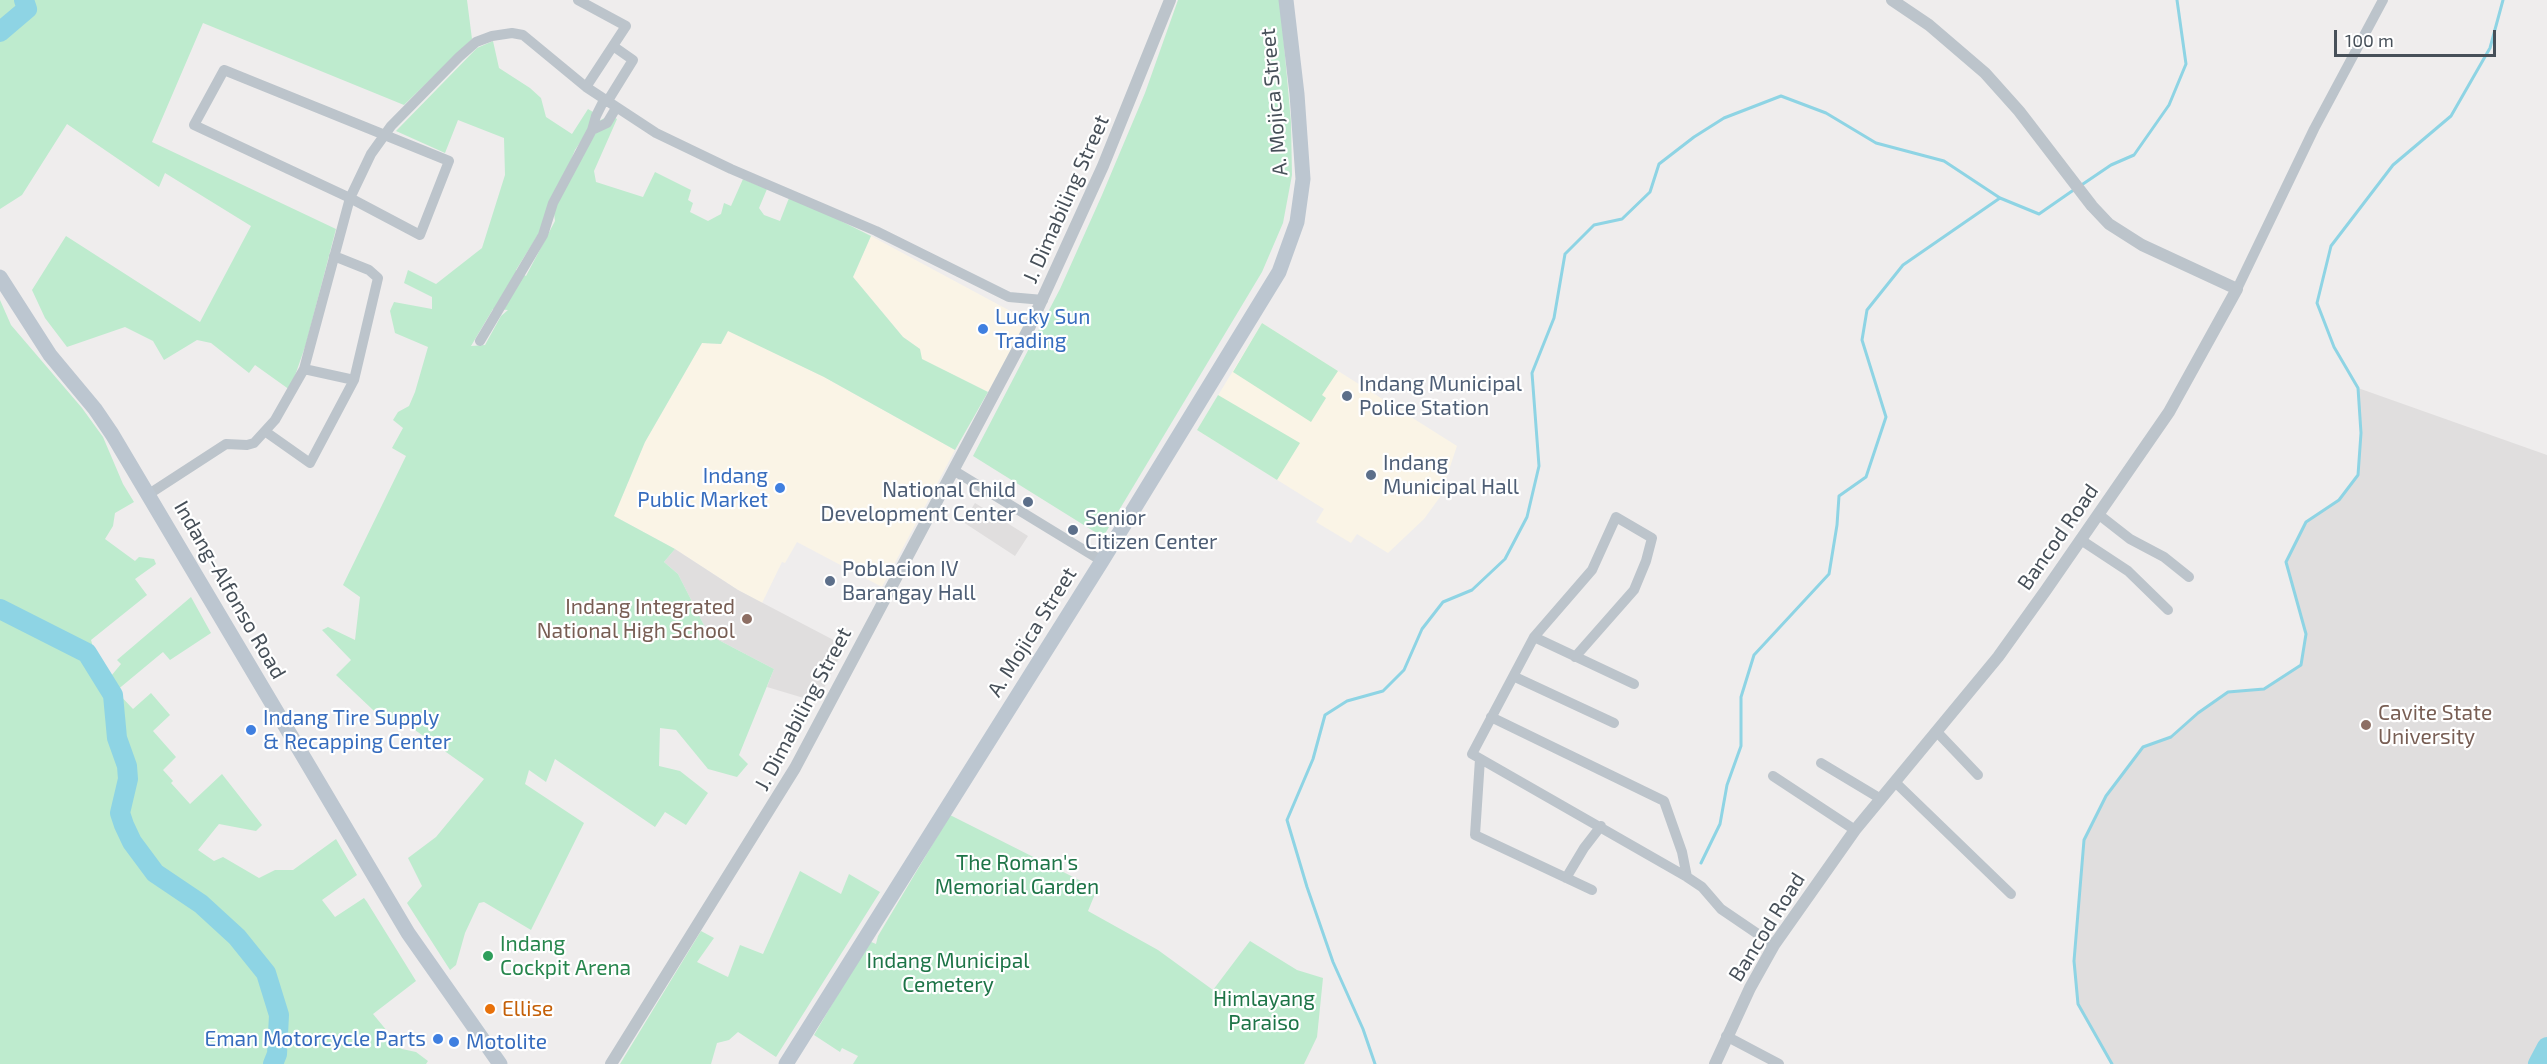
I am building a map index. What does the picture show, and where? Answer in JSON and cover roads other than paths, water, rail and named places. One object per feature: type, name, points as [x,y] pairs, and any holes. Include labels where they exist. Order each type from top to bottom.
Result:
[{"type":"main road","name":"A. Mojica Street","points":[[786,1064],[1271,287],[1297,222],[1302,195],[1303,155],[1286,0]]},
{"type":"main road","name":"Indang-Alfonso Road","points":[[1,278],[44,346],[104,421],[408,933],[500,1064]]},
{"type":"street","points":[[578,0],[626,26],[628,32],[613,46],[586,87]]},
{"type":"street","name":"J. Dimabiling Street","points":[[611,1064],[778,796],[1043,300],[1103,166],[1170,0]]},
{"type":"street","points":[[1892,0],[1971,58],[2014,104],[2044,146],[2109,224],[2133,240],[2237,289]]},
{"type":"street","name":"Bancod Road","points":[[1715,1064],[1726,1036],[1774,945],[1855,830],[1998,657],[2169,412],[2237,289],[2314,129],[2383,0]]},
{"type":"street","points":[[149,494],[224,445],[230,443],[249,445],[266,432],[290,398],[304,369],[350,198],[364,167],[384,134],[470,47],[492,36],[505,33],[525,37],[586,87],[656,134],[876,231],[1009,297],[1043,300]]},
{"type":"street","points":[[480,341],[543,235],[555,197],[592,130],[596,116],[609,103],[633,60],[613,46]]},
{"type":"street","points":[[224,70],[384,134],[449,161],[420,235],[350,198],[194,125],[224,70]]},
{"type":"street","points":[[266,432],[310,464],[354,381],[378,278],[369,270],[334,256]]},
{"type":"street","points":[[304,369],[354,381]]},
{"type":"street","points":[[953,470],[1102,561]]},
{"type":"street","points":[[2098,514],[2130,539],[2164,557],[2189,578]]},
{"type":"street","points":[[1575,657],[1634,590],[1646,561],[1652,538],[1616,517],[1589,575],[1534,638],[1472,754],[1687,877],[1702,887],[1721,909],[1774,945]]},
{"type":"street","points":[[2081,540],[2128,571],[2168,610]]},
{"type":"street","points":[[1534,638],[1634,684]]},
{"type":"street","points":[[1515,676],[1614,723]]},
{"type":"street","points":[[1491,717],[1664,801],[1682,852],[1687,877]]},
{"type":"street","points":[[1937,732],[1978,775]]},
{"type":"street","points":[[1480,759],[1475,835],[1592,890]]},
{"type":"street","points":[[1821,763],[1881,799]]},
{"type":"street","points":[[1773,776],[1855,830]]},
{"type":"street","points":[[1895,782],[2011,894]]},
{"type":"street","points":[[1566,878],[1584,848],[1601,826]]},
{"type":"street","points":[[1726,1036],[1779,1064]]},
{"type":"waterway","points":[[0,32],[27,9],[24,0]]},
{"type":"waterway","points":[[2080,186],[2111,165],[2134,155],[2169,105],[2186,64],[2177,0]]},
{"type":"waterway","points":[[2112,1064],[2078,1004],[2074,961],[2084,840],[2106,796],[2143,747],[2171,737],[2198,713],[2228,692],[2264,689],[2301,665],[2306,634],[2286,562],[2306,522],[2339,500],[2358,475],[2361,433],[2358,388],[2334,347],[2317,303],[2331,246],[2393,165],[2451,116],[2490,48],[2503,0]]},
{"type":"waterway","points":[[1375,1064],[1363,1029],[1333,962],[1287,820],[1313,759],[1325,715],[1347,701],[1383,691],[1404,670],[1422,629],[1443,602],[1472,590],[1505,559],[1527,517],[1539,466],[1532,373],[1554,318],[1565,254],[1594,225],[1622,219],[1650,192],[1659,164],[1694,137],[1724,118],[1781,96],[1826,113],[1876,143],[1944,161],[2000,198],[2039,214],[2075,189]]},
{"type":"waterway","points":[[1701,863],[1720,824],[1727,785],[1741,746],[1741,697],[1754,655],[1829,574],[1839,496],[1866,477],[1886,417],[1862,340],[1867,310],[1903,265],[2000,198]]},
{"type":"waterway","points":[[0,609],[87,653],[113,695],[117,738],[127,766],[128,779],[120,813],[124,825],[132,842],[155,873],[201,904],[237,937],[266,973],[279,1015],[277,1054],[273,1064]]},
{"type":"waterway","points":[[2538,1064],[2547,1047]]},
{"type":"place","name":"Lucky Sun Trading","points":[[983,329]]},
{"type":"place","name":"Indang Municipal Police Station","points":[[1347,396]]},
{"type":"place","name":"Indang Municipal Hall","points":[[1371,475]]},
{"type":"place","name":"Indang Public Market","points":[[780,488]]},
{"type":"place","name":"National Child Development Center","points":[[1028,502]]},
{"type":"place","name":"Senior Citizen Center","points":[[1073,530]]},
{"type":"place","name":"Poblacion IV Barangay Hall","points":[[830,581]]},
{"type":"place","name":"Indang Integrated National High School","points":[[747,619]]},
{"type":"place","name":"Cavite State University","points":[[2366,725]]},
{"type":"place","name":"Indang Tire Supply & Recapping Center","points":[[251,730]]},
{"type":"place","name":"Indang Cockpit Arena","points":[[488,956]]},
{"type":"place","name":"Ellise","points":[[490,1009]]},
{"type":"place","name":"Eman Motorcycle Parts","points":[[438,1039]]},
{"type":"place","name":"Motolite","points":[[454,1042]]},
{"type":"park label","name":"The Roman's Memorial Garden","points":[[1017,875]]},
{"type":"park label","name":"Indang Municipal Cemetery","points":[[948,973]]},
{"type":"park label","name":"Himlayang Paraiso","points":[[1264,1011]]}]
